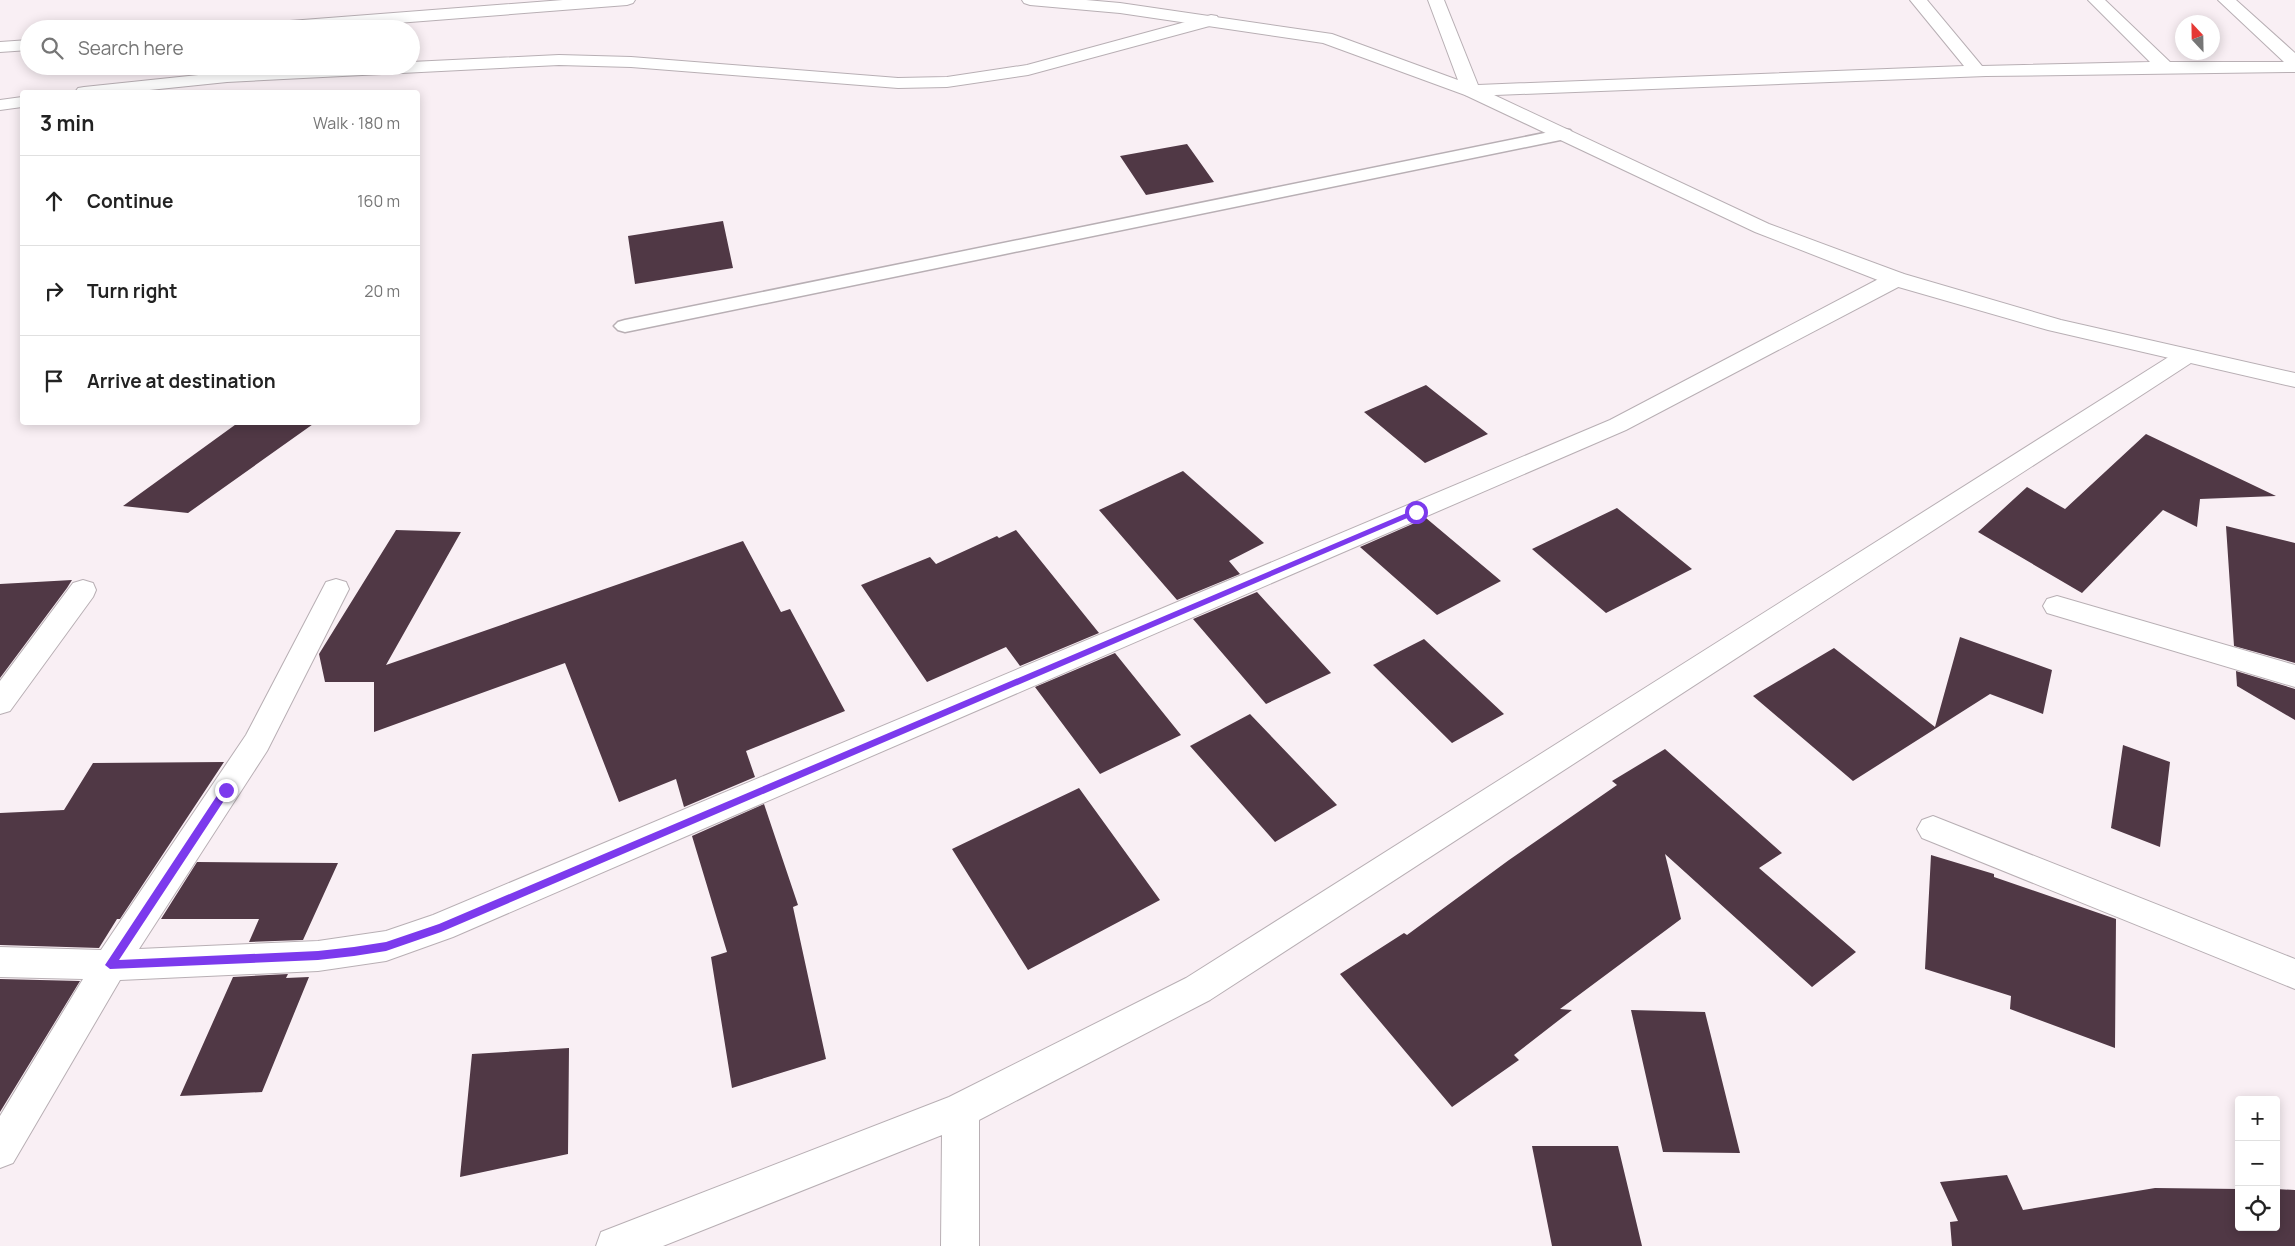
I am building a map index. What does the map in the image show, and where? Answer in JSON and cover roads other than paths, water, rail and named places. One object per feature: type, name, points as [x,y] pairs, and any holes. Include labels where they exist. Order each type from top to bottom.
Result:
[{"type":"main road","points":[[368,20],[627,0]]},
{"type":"main road","points":[[1030,0],[1120,8],[1326,38],[1471,91],[1762,228],[1896,279],[2056,325],[2295,380]]},
{"type":"main road","points":[[1436,0],[1471,91]]},
{"type":"main road","points":[[1918,0],[1978,71]]},
{"type":"main road","points":[[2096,0],[2164,66]]},
{"type":"main road","points":[[2226,0],[2295,62]]},
{"type":"main road","points":[[420,67],[559,60],[631,62],[898,83],[948,82],[1028,70],[1212,20]]},
{"type":"main road","points":[[0,47],[20,46]]},
{"type":"main road","points":[[1471,91],[1978,71],[2164,66],[2295,67]]},
{"type":"main road","points":[[103,90],[227,77],[266,75]]},
{"type":"main road","points":[[0,105],[20,102]]},
{"type":"main road","points":[[0,962],[110,965],[318,956],[386,946],[441,927],[1618,425],[1896,279]]},
{"type":"main road","points":[[615,1246],[961,1110],[1198,989],[2186,356]]},
{"type":"main road","points":[[0,1150],[110,965],[257,742],[336,589]]},
{"type":"main road","points":[[0,703],[83,590]]},
{"type":"main road","points":[[2057,606],[2295,676]]},
{"type":"main road","points":[[1933,829],[2295,974]]},
{"type":"main road","points":[[960,1246],[961,1110]]},
{"type":"lane","points":[[625,326],[1564,134]]}]
